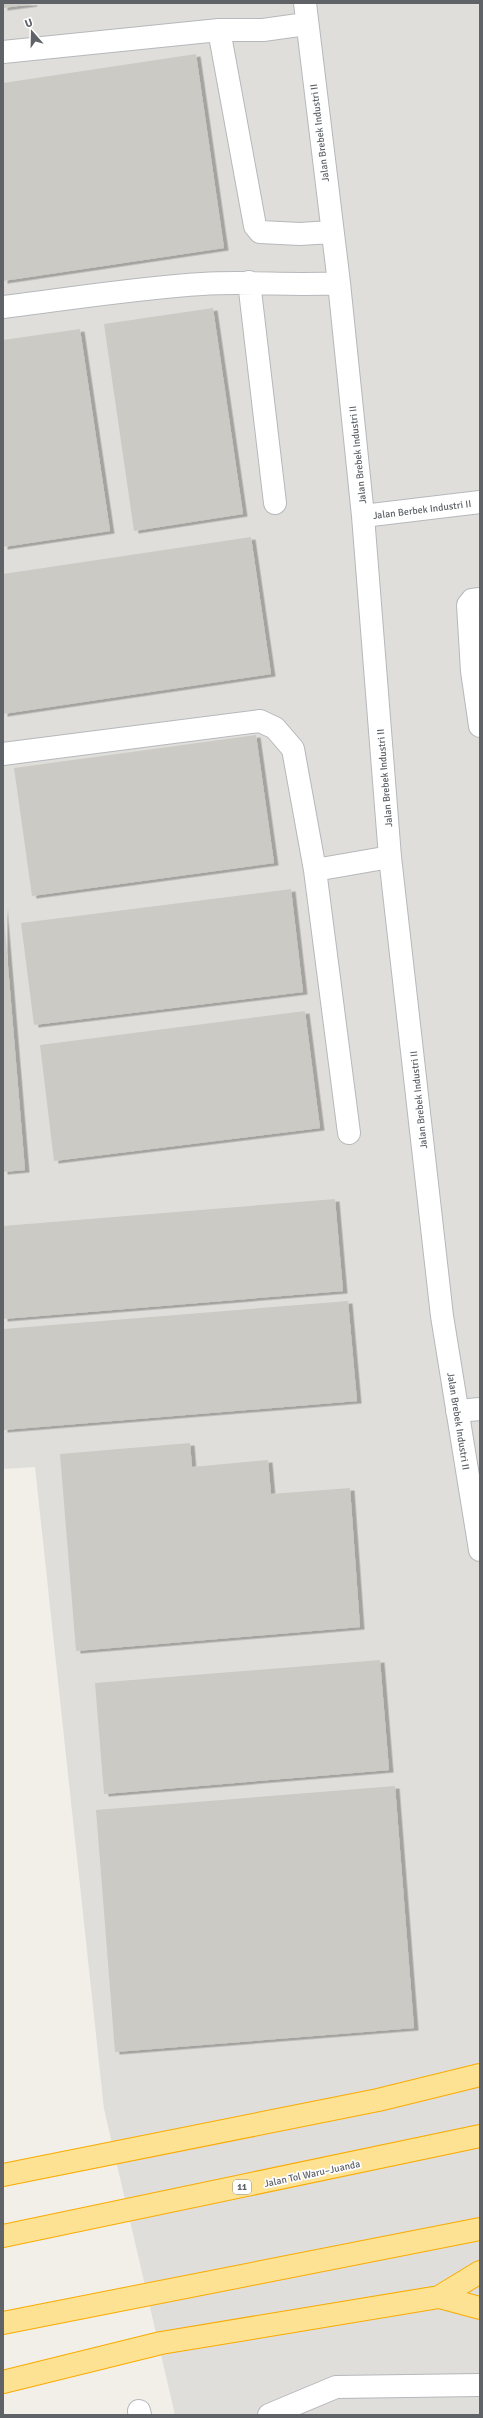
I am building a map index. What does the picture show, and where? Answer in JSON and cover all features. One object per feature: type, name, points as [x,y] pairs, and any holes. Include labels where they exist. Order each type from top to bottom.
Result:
[{"type":"highway","points":[[3,2175],[378,2100],[480,2076]]},
{"type":"highway","name":"Jalan Tol Waru–Juanda","points":[[3,2236],[480,2136]]},
{"type":"highway","points":[[3,2322],[480,2229]]},
{"type":"highway","points":[[3,2382],[161,2343],[439,2297],[480,2272]]},
{"type":"highway","points":[[439,2297],[480,2308]]},
{"type":"street","points":[[3,52],[219,30],[263,30],[305,14]]},
{"type":"street","name":"Jalan Brebek Industri II","points":[[305,14],[331,232],[339,283],[363,516],[390,857],[442,1316],[480,1550]]},
{"type":"street","points":[[219,30],[255,226],[260,232],[300,234],[331,232]]},
{"type":"street","points":[[3,307],[201,284],[250,282],[302,285],[339,283]]},
{"type":"street","points":[[250,282],[275,503]]},
{"type":"street","name":"Jalan Berbek Industri II","points":[[363,516],[480,502]]},
{"type":"street","points":[[480,599],[472,600],[468,605],[472,671],[480,726]]},
{"type":"street","points":[[3,754],[260,721],[275,728],[292,749],[315,870],[349,1133]]},
{"type":"street","points":[[315,870],[390,857]]},
{"type":"street","points":[[457,1411],[480,1409]]},
{"type":"street","points":[[268,2415],[336,2387],[480,2385]]},
{"type":"shaded area","points":[[3,3],[480,3],[480,2415],[175,2415],[104,2109],[35,1467],[3,1469]]},
{"type":"building","points":[[3,3],[33,3],[33,4],[3,8]]},
{"type":"building","points":[[196,54],[224,248],[3,281],[3,83]]},
{"type":"building","points":[[213,308],[243,514],[134,531],[104,324]]},
{"type":"building","points":[[80,329],[110,531],[3,547],[3,340]]},
{"type":"building","points":[[251,537],[271,674],[3,714],[3,574]]},
{"type":"building","points":[[256,735],[274,863],[32,896],[14,768]]},
{"type":"building","points":[[291,889],[303,992],[34,1025],[21,923]]},
{"type":"building","points":[[3,906],[25,1170],[3,1172]]},
{"type":"building","points":[[305,1011],[320,1128],[54,1161],[40,1045]]},
{"type":"building","points":[[335,1199],[343,1291],[3,1319],[3,1226]]},
{"type":"building","points":[[348,1301],[357,1401],[3,1430],[3,1329]]},
{"type":"building","points":[[190,1443],[192,1467],[268,1460],[271,1494],[350,1488],[360,1627],[76,1651],[60,1454]]},
{"type":"building","points":[[380,1660],[389,1770],[104,1794],[95,1683]]},
{"type":"building","points":[[395,1786],[414,2028],[115,2052],[96,1810]]}]
